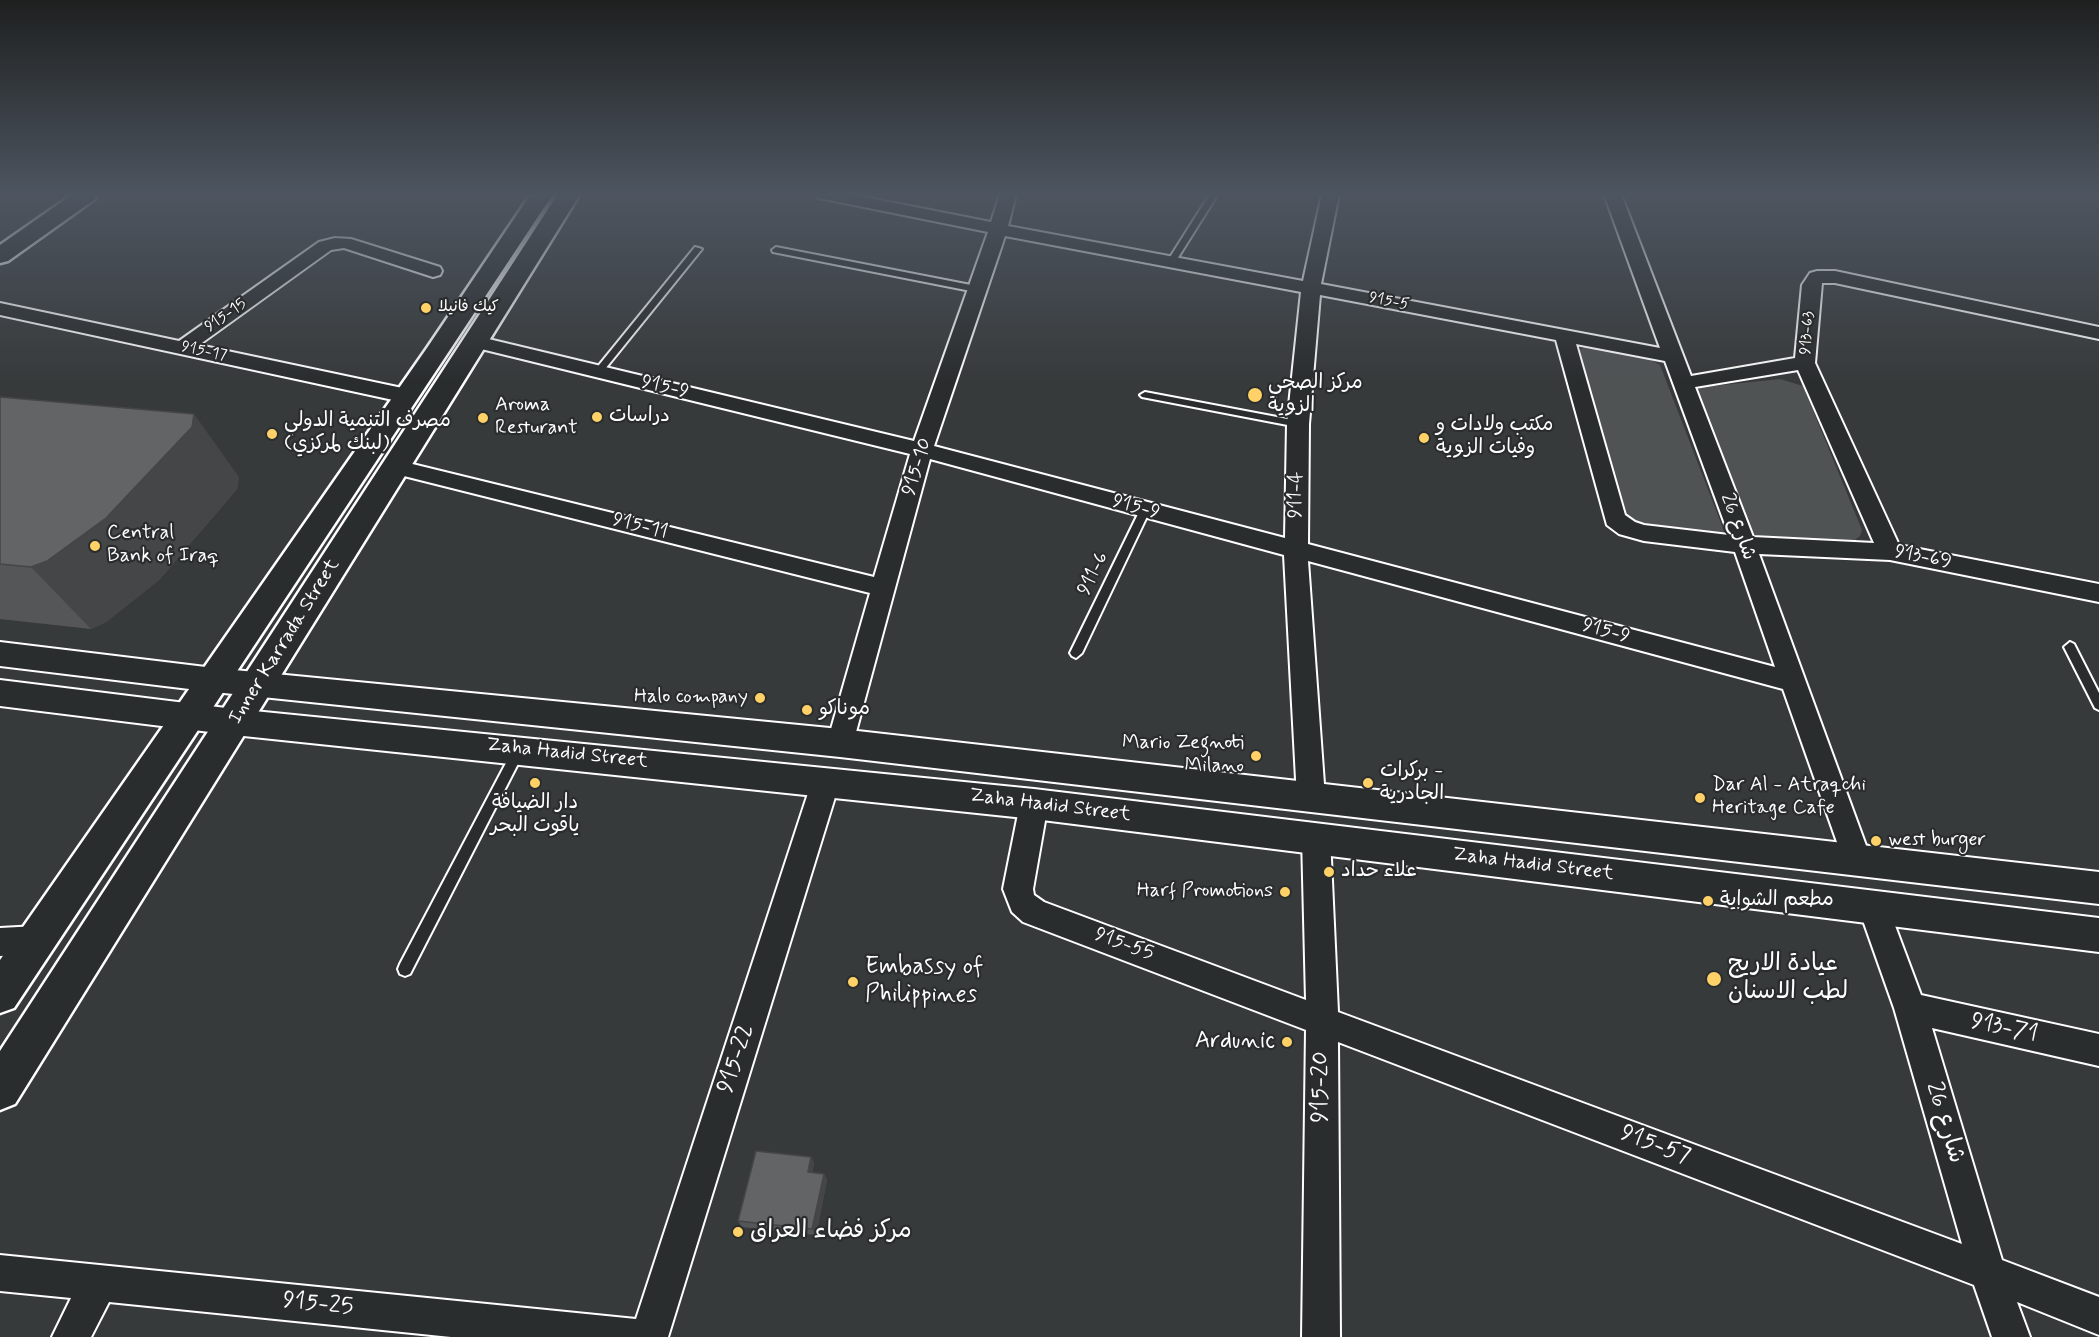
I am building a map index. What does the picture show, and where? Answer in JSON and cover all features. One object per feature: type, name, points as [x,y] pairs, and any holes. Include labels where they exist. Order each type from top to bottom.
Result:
[{"type":"main road","name":"Inner Karrada Street","points":[[0,994],[501,256]]},
{"type":"main road","name":"Inner Karrada Street","points":[[0,1089],[530,256]]},
{"type":"main road","points":[[437,352],[472,348]]},
{"type":"street","name":"915-15","points":[[182,348],[310,256]]},
{"type":"street","name":"915-15","points":[[387,256],[433,271]]},
{"type":"street","name":"915-10","points":[[840,743],[922,450],[988,256]]},
{"type":"street","name":"915-5","points":[[1142,256],[1672,356]]},
{"type":"street","name":"911-4","points":[[1311,798],[1296,551],[1298,424],[1311,288],[1318,256]]},
{"type":"street","name":"شارع 26","points":[[1636,256],[1744,545],[1858,862]]},
{"type":"street","name":"913-63","points":[[1890,552],[1805,363],[1811,285],[1817,277],[1835,277],[2099,333]]},
{"type":"street","name":"915-17","points":[[0,309],[407,396]]},
{"type":"street","name":"913-69","points":[[1564,335],[1615,519],[1627,528],[1644,533],[1744,545],[1890,552],[2099,592]]},
{"type":"street","name":"915-9","points":[[472,348],[598,372],[922,450],[1794,682]]},
{"type":"street","points":[[1684,383],[1805,363]]},
{"type":"street","name":"915-11","points":[[396,467],[883,588]]},
{"type":"street","name":"Zaha Hadid Street","points":[[0,654],[258,685],[840,743],[2099,888]]},
{"type":"street","name":"Zaha Hadid Street","points":[[0,693],[234,722],[826,780],[1316,837],[1874,909],[2099,935]]},
{"type":"street","points":[[826,780],[840,743]]},
{"type":"street","name":"915-22","points":[[649,1337],[826,780]]},
{"type":"street","name":"915-55","points":[[1034,804],[1018,889],[1022,903],[1034,912],[1322,1019]]},
{"type":"street","name":"915-20","points":[[1316,837],[1322,1019],[1321,1337]]},
{"type":"street","name":"شارع 26","points":[[1874,909],[1910,1008],[1988,1272],[2011,1337]]},
{"type":"street","points":[[0,942],[37,940]]},
{"type":"street","name":"913-71","points":[[1910,1008],[2099,1050]]},
{"type":"street","name":"915-57","points":[[1322,1019],[1988,1272]]},
{"type":"street","points":[[1988,1272],[2099,1316]]},
{"type":"street","name":"915-25","points":[[0,1273],[635,1337]]},
{"type":"street","points":[[71,1337],[99,1283]]},
{"type":"lane","points":[[598,372],[692,256]]},
{"type":"lane","points":[[809,256],[976,289]]},
{"type":"lane","points":[[1171,262],[1175,256]]},
{"type":"lane","points":[[1145,395],[1298,424]]},
{"type":"lane","name":"911-6","points":[[1076,653],[1144,510]]},
{"type":"lane","points":[[2070,647],[2099,705]]},
{"type":"lane","points":[[405,969],[520,749]]},
{"type":"shaded area","points":[[1585,347],[1649,359],[1660,365],[1724,531],[1722,537],[1644,529],[1623,514],[1577,356],[1579,350]]},
{"type":"shaded area","points":[[1780,379],[1803,386],[1862,530],[1860,536],[1854,541],[1750,535],[1694,388]]},
{"type":"building","points":[[0,397],[194,414],[192,427],[106,518],[47,561],[31,567],[0,564]]},
{"type":"building","points":[[756,1151],[811,1157],[808,1172],[824,1174],[812,1229],[738,1221]]},
{"type":"place","name":"كيك فانيلا","points":[[426,308]]},
{"type":"place","name":"مركز الصحي الزوية","points":[[1255,395]]},
{"type":"place","name":"دراسات","points":[[597,417]]},
{"type":"place","name":"Aroma Resturant","points":[[483,418]]},
{"type":"place","name":"مصرف التنمية الدولي (لبنك لمركزي)","points":[[272,434]]},
{"type":"place","name":"مكتب ولادات و وفيات الزوية","points":[[1424,438]]},
{"type":"place","name":"Central Bank of Iraq","points":[[95,546]]},
{"type":"place","name":"Halo company","points":[[760,698]]},
{"type":"place","name":"موناكو","points":[[807,710]]},
{"type":"place","name":"Mario Zegnoti Milano","points":[[1256,756]]},
{"type":"place","name":"دار الضيافة ياقوت البحر","points":[[535,783]]},
{"type":"place","name":"بركرات - الجادرية","points":[[1368,783]]},
{"type":"place","name":"Dar Al - Atraqchi Heritage Cafe","points":[[1700,798]]},
{"type":"place","name":"west burger","points":[[1876,841]]},
{"type":"place","name":"علاء حداد","points":[[1329,872]]},
{"type":"place","name":"Harf Promotions","points":[[1285,892]]},
{"type":"place","name":"مطعم الشواية","points":[[1708,901]]},
{"type":"place","name":"عيادة الاريج لطب الاسنان","points":[[1714,979]]},
{"type":"place","name":"Embassy of Philippines","points":[[853,982]]},
{"type":"place","name":"Ardunic","points":[[1287,1042]]},
{"type":"place","name":"مركز فضاء العراق","points":[[738,1232]]}]
